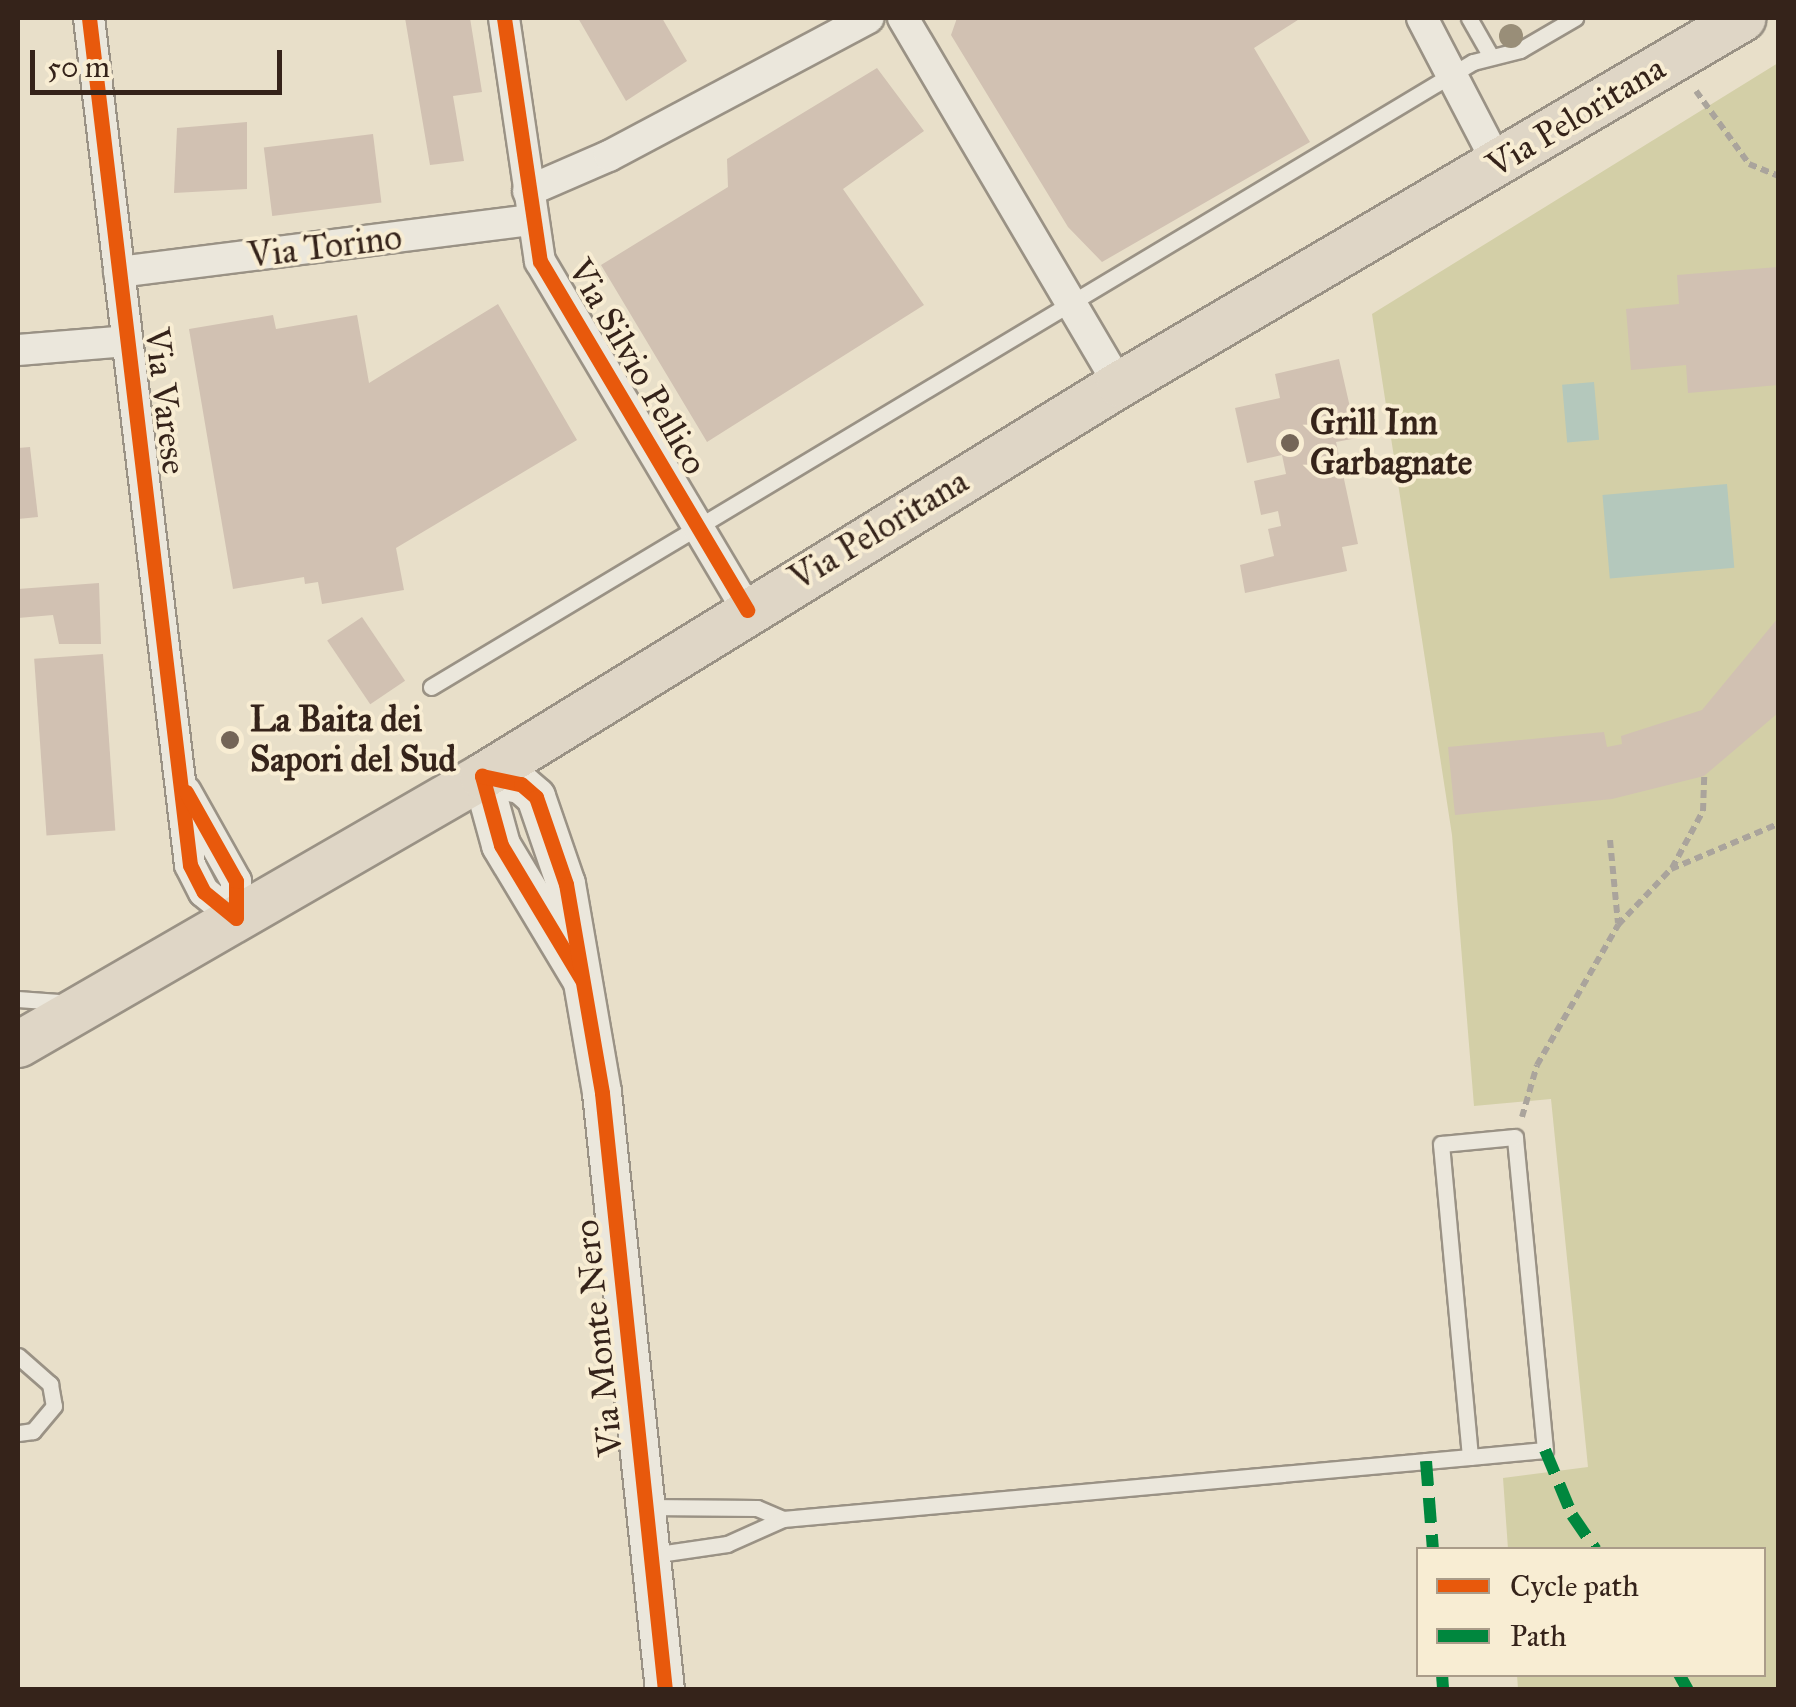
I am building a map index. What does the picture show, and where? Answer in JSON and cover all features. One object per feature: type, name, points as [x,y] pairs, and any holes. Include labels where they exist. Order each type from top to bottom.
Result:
[{"type":"main road","name":"Via Peloritana","points":[[18,1044],[482,776],[1120,384],[1742,18]]},
{"type":"street","name":"Via Varese","points":[[89,18],[186,792],[236,881],[236,918]]},
{"type":"street","name":"Via Silvio Pellico","points":[[504,18],[540,261],[698,532],[748,610]]},
{"type":"street","name":"Via Torino","points":[[119,272],[529,205],[609,156],[869,18]]},
{"type":"street","points":[[903,18],[1120,384]]},
{"type":"street","points":[[1422,18],[1456,74],[1498,164]]},
{"type":"street","points":[[18,350],[127,341]]},
{"type":"street","name":"Via Monte Nero","points":[[582,980],[501,845],[482,776],[521,784],[551,828],[582,980],[602,1092],[665,1690]]},
{"type":"lane","points":[[1469,18],[1489,53]]},
{"type":"lane","points":[[431,687],[698,532],[1489,53],[1520,50],[1575,18]]},
{"type":"lane","points":[[18,999],[86,1005]]},
{"type":"lane","points":[[652,1556],[727,1544],[782,1519],[1470,1457],[1544,1450],[1515,1137],[1441,1144],[1470,1457]]},
{"type":"lane","points":[[18,1356],[50,1384],[54,1406],[32,1431],[18,1434]]},
{"type":"lane","points":[[648,1507],[757,1508],[782,1519]]},
{"type":"path","points":[[1696,91],[1750,164],[1778,176]]},
{"type":"path","points":[[1515,1137],[1537,1065],[1618,926],[1672,869],[1702,811],[1704,776]]},
{"type":"path","points":[[1672,869],[1778,824]]},
{"type":"path","points":[[1610,840],[1618,926]]},
{"type":"shaded area","points":[[1778,63],[1778,1689],[1518,1689],[1517,1677],[1766,1677],[1766,1547],[1508,1547],[1503,1478],[1588,1467],[1551,1099],[1474,1106],[1452,835],[1372,314]]},
{"type":"shaded area","points":[[1594,382],[1599,440],[1567,443],[1562,385]]},
{"type":"shaded area","points":[[1727,484],[1734,568],[1610,579],[1602,495]]},
{"type":"building","points":[[405,18],[470,18],[482,92],[453,96],[464,161],[430,165]]},
{"type":"building","points":[[578,18],[662,18],[687,61],[626,101]]},
{"type":"building","points":[[957,18],[1301,18],[1254,48],[1310,142],[1102,262],[1068,227],[951,35]]},
{"type":"building","points":[[877,68],[924,131],[843,189],[924,305],[707,442],[601,265],[728,187],[727,159]]},
{"type":"building","points":[[247,122],[247,189],[174,193],[177,128]]},
{"type":"building","points":[[373,134],[381,202],[272,216],[264,147]]},
{"type":"building","points":[[1778,267],[1778,385],[1688,393],[1686,365],[1631,370],[1626,309],[1679,304],[1677,275]]},
{"type":"building","points":[[498,304],[577,440],[396,548],[404,590],[322,604],[318,582],[305,584],[304,577],[233,589],[189,329],[273,315],[276,329],[357,315],[369,383]]},
{"type":"building","points":[[1339,359],[1357,438],[1336,442],[1358,544],[1342,547],[1347,571],[1245,593],[1240,565],[1274,556],[1268,529],[1281,526],[1278,511],[1261,515],[1254,481],[1286,474],[1282,455],[1247,463],[1235,408],[1280,398],[1275,374]]},
{"type":"building","points":[[30,447],[38,517],[18,519],[18,448]]},
{"type":"building","points":[[99,583],[101,644],[59,644],[53,615],[18,618],[18,589]]},
{"type":"building","points":[[362,617],[405,681],[370,704],[327,640]]},
{"type":"building","points":[[1778,618],[1778,713],[1704,776],[1612,799],[1455,815],[1448,747],[1604,732],[1607,747],[1622,744],[1621,736],[1702,710]]},
{"type":"building","points":[[103,654],[115,831],[47,835],[34,659]]},
{"type":"marked path","points":[[1545,1450],[1572,1515],[1594,1547]]},
{"type":"marked path","points":[[1426,1461],[1433,1547]]},
{"type":"marked path","points":[[1442,1677],[1443,1690]]},
{"type":"marked path","points":[[1681,1677],[1688,1690]]},
{"type":"cycle path","points":[[89,18],[190,865],[204,892],[236,918],[236,881],[186,792]]},
{"type":"cycle path","points":[[504,18],[540,261],[747,610]]},
{"type":"cycle path","points":[[582,980],[501,845],[482,776],[521,784],[536,797],[566,884],[602,1093],[665,1690]]},
{"type":"place","name":"Grill Inn Garbagnate","points":[[1290,443]]},
{"type":"place","name":"La Baita dei Sapori del Sud","points":[[230,740]]}]
